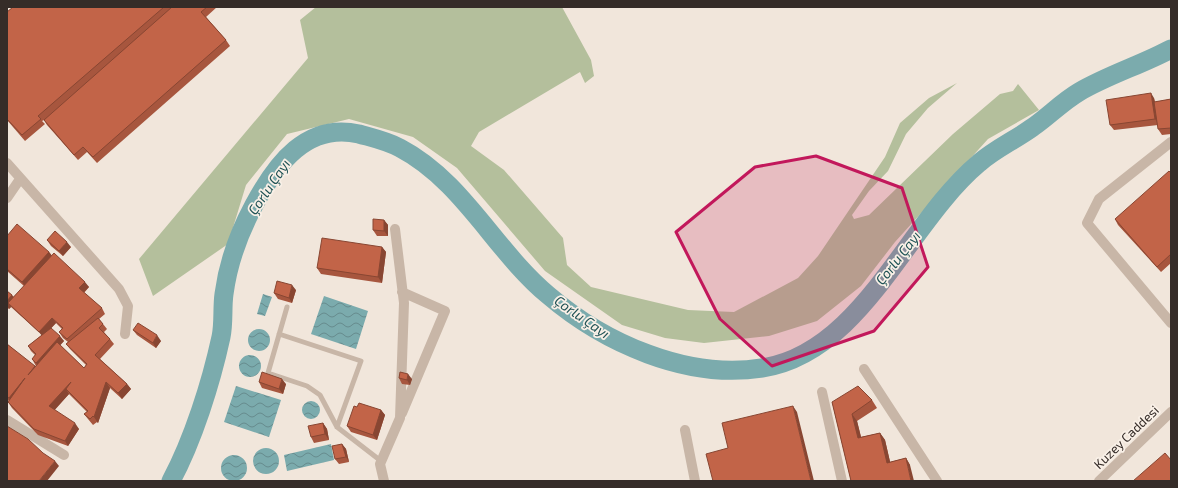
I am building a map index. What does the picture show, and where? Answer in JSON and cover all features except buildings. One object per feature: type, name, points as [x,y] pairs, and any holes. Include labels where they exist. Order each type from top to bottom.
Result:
[{"type":"street","points":[[1171,142],[1099,199],[1087,223],[1171,324]]},
{"type":"street","points":[[7,163],[119,289],[128,306],[125,334]]},
{"type":"street","points":[[7,198],[20,179]]},
{"type":"street","points":[[395,229],[404,304],[400,418]]},
{"type":"street","points":[[384,481],[381,461],[445,311],[402,292]]},
{"type":"street","points":[[864,369],[937,481]]},
{"type":"street","points":[[822,392],[842,481]]},
{"type":"street","name":"Kuzey Caddesi","points":[[1099,481],[1171,412]]},
{"type":"street","points":[[7,420],[64,455]]},
{"type":"street","points":[[685,430],[695,481]]},
{"type":"lane","points":[[287,307],[268,373],[307,386],[320,395],[337,427],[381,461]]},
{"type":"lane","points":[[279,334],[360,361],[337,427]]},
{"type":"highlighted area","points":[[816,156],[902,188],[928,267],[874,331],[772,366],[720,319],[676,232],[755,167]]},
{"type":"green space","points":[[316,7],[562,7],[591,60],[594,76],[585,83],[580,72],[479,132],[471,146],[504,170],[563,238],[567,265],[591,287],[688,310],[734,312],[798,278],[818,256],[885,157],[900,123],[929,98],[957,83],[928,108],[906,134],[888,171],[869,191],[852,215],[854,219],[869,215],[953,134],[1000,94],[1013,91],[1018,84],[1039,110],[988,139],[895,242],[861,286],[817,321],[769,336],[704,343],[665,338],[622,325],[545,271],[457,168],[413,137],[349,119],[287,134],[246,185],[228,244],[153,296],[139,259],[308,58],[300,20]]},
{"type":"water","points":[[263,294],[272,297],[265,316],[257,314]]},
{"type":"water","points":[[324,296],[368,311],[356,349],[311,334]]},
{"type":"water","points":[[259,329],[267,332],[270,340],[267,348],[259,351],[251,348],[248,340],[251,332]]},
{"type":"water","points":[[250,355],[258,358],[261,366],[258,374],[250,377],[242,374],[239,366],[242,358]]},
{"type":"water","points":[[236,386],[281,400],[269,437],[224,422]]},
{"type":"water","points":[[311,401],[315,402],[319,406],[319,414],[315,418],[311,419],[307,418],[303,414],[302,410],[303,406],[307,402]]},
{"type":"water","points":[[331,444],[334,460],[287,471],[284,455]]},
{"type":"water","points":[[266,448],[275,452],[279,461],[275,470],[266,474],[257,470],[253,461],[257,452]]},
{"type":"water","points":[[234,455],[243,459],[247,468],[243,477],[234,481],[225,477],[221,468],[225,459]]},
{"type":"waterway","name":"Çorlu Çayı","points":[[171,481],[194,430],[212,373],[222,332],[223,299],[226,282],[231,260],[239,237],[254,205],[272,175],[283,161],[309,140],[324,134],[340,132],[359,134],[400,148],[422,162],[461,197],[511,258],[548,295],[570,312],[621,342],[648,354],[676,363],[705,368],[734,370],[762,368],[797,357],[828,338],[856,312],[881,282],[953,188],[985,158],[1033,127],[1079,92],[1101,80],[1171,49]]}]
